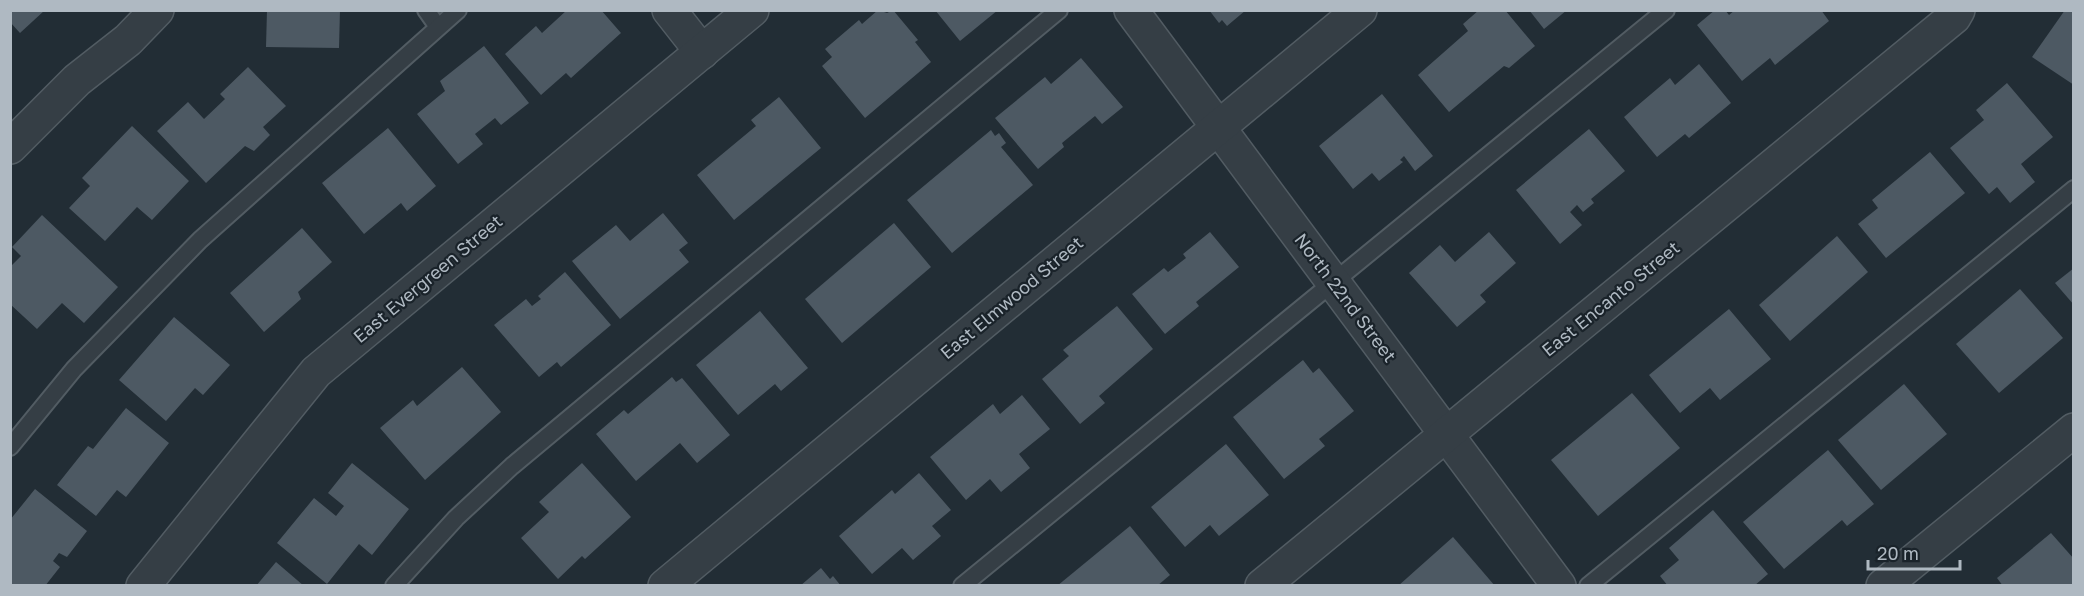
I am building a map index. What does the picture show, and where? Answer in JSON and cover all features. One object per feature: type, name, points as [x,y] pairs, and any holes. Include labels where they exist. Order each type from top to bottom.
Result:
[{"type":"street","points":[[10,147],[77,80],[128,40],[157,10]]},
{"type":"street","points":[[669,10],[702,52]]},
{"type":"street","name":"East Evergreen Street","points":[[144,585],[316,372],[752,10]]},
{"type":"street","name":"North 22nd Street","points":[[1131,10],[1560,585]]},
{"type":"street","name":"East Elmwood Street","points":[[665,585],[1360,10]]},
{"type":"street","name":"East Encanto Street","points":[[1262,585],[1954,17],[1958,10]]},
{"type":"street","points":[[1883,585],[2073,430]]},
{"type":"lane","points":[[426,10],[438,27]]},
{"type":"lane","points":[[10,447],[74,369],[200,240],[458,10]]},
{"type":"lane","points":[[394,585],[456,518],[512,466],[1059,10]]},
{"type":"lane","points":[[962,585],[1666,10]]},
{"type":"lane","points":[[1588,585],[2073,189]]},
{"type":"building","points":[[10,10],[45,10],[20,33],[10,22]]},
{"type":"building","points":[[267,10],[340,10],[339,48],[266,47]]},
{"type":"building","points":[[567,10],[601,10],[621,33],[571,78],[566,73],[541,95],[505,54],[536,26],[542,33]]},
{"type":"building","points":[[878,10],[887,13],[893,10],[918,40],[915,42],[931,62],[865,118],[822,66],[832,57],[825,49],[859,20],[862,24]]},
{"type":"building","points":[[935,10],[998,10],[960,41]]},
{"type":"building","points":[[1209,10],[1246,10],[1227,26],[1222,20],[1219,23]]},
{"type":"building","points":[[1479,10],[1505,10],[1535,46],[1509,68],[1504,66],[1449,112],[1418,75],[1468,31],[1463,24]]},
{"type":"building","points":[[1529,10],[1567,10],[1544,29]]},
{"type":"building","points":[[1715,10],[1725,10],[1729,15],[1735,10],[1821,10],[1829,21],[1775,65],[1770,58],[1742,81],[1697,25]]},
{"type":"building","points":[[2065,10],[2074,10],[2074,85],[2032,57]]},
{"type":"building","points":[[484,46],[529,103],[501,125],[495,118],[475,134],[483,144],[458,164],[417,114],[445,91],[440,81]]},
{"type":"building","points":[[1081,58],[1123,107],[1102,124],[1095,116],[1062,143],[1064,147],[1038,169],[995,118],[1045,77],[1051,84]]},
{"type":"building","points":[[1699,64],[1731,103],[1689,138],[1685,134],[1657,157],[1624,117],[1670,78],[1675,85]]},
{"type":"building","points":[[248,67],[286,106],[263,127],[270,135],[254,151],[245,146],[206,183],[157,131],[188,102],[204,119],[225,99],[220,94]]},
{"type":"building","points":[[2007,83],[2053,137],[2021,164],[2035,182],[2010,203],[1997,187],[1989,194],[1950,148],[1984,120],[1976,110]]},
{"type":"building","points":[[1382,94],[1433,156],[1415,171],[1404,156],[1400,160],[1403,162],[1379,181],[1372,173],[1353,189],[1319,146]]},
{"type":"building","points":[[779,97],[821,148],[734,220],[697,175],[756,126],[751,120]]},
{"type":"building","points":[[132,126],[189,181],[152,220],[137,207],[105,241],[69,208],[90,186],[82,178]]},
{"type":"building","points":[[388,128],[436,186],[407,211],[401,203],[364,234],[322,183]]},
{"type":"building","points":[[1589,129],[1625,171],[1591,199],[1594,203],[1583,212],[1577,205],[1570,212],[1582,225],[1560,244],[1516,190]]},
{"type":"building","points":[[991,130],[995,136],[999,133],[1006,143],[1001,147],[1033,185],[952,253],[907,200]]},
{"type":"building","points":[[1930,152],[1965,193],[1886,258],[1858,224],[1878,208],[1872,200]]},
{"type":"building","points":[[663,213],[688,243],[679,250],[689,262],[620,319],[572,261],[616,225],[630,241]]},
{"type":"building","points":[[42,215],[118,287],[84,323],[62,303],[37,329],[10,304],[10,267],[21,256],[12,247]]},
{"type":"building","points":[[894,223],[931,267],[842,343],[805,299]]},
{"type":"building","points":[[302,228],[332,262],[298,292],[301,299],[264,332],[230,293]]},
{"type":"building","points":[[1210,232],[1239,267],[1196,302],[1199,306],[1165,334],[1132,294],[1164,268],[1168,272],[1186,258],[1183,254]]},
{"type":"building","points":[[1489,232],[1516,263],[1480,295],[1486,302],[1457,327],[1409,273],[1440,245],[1455,262]]},
{"type":"building","points":[[1837,236],[1868,272],[1790,341],[1759,305]]},
{"type":"building","points":[[2074,268],[2074,305],[2055,283]]},
{"type":"building","points":[[565,272],[611,325],[561,367],[557,362],[539,377],[494,325],[526,299],[532,306],[541,299],[538,296]]},
{"type":"building","points":[[2020,289],[2063,338],[1999,393],[1956,344]]},
{"type":"building","points":[[1117,306],[1153,349],[1099,396],[1105,403],[1080,424],[1042,379],[1069,356],[1063,350]]},
{"type":"building","points":[[1729,309],[1771,359],[1720,400],[1710,388],[1680,413],[1649,375]]},
{"type":"building","points":[[760,311],[808,368],[781,391],[775,384],[738,415],[696,365]]},
{"type":"building","points":[[174,317],[230,365],[203,395],[195,388],[166,421],[119,380]]},
{"type":"building","points":[[1303,360],[1313,373],[1319,368],[1354,411],[1319,439],[1325,446],[1284,479],[1233,417]]},
{"type":"building","points":[[462,367],[501,412],[425,480],[380,428],[413,400],[417,406]]},
{"type":"building","points":[[672,377],[676,382],[682,378],[730,435],[697,463],[680,443],[636,481],[596,434],[624,410],[628,414]]},
{"type":"building","points":[[1904,384],[1947,434],[1881,490],[1838,440]]},
{"type":"building","points":[[1632,393],[1680,448],[1598,516],[1551,460]]},
{"type":"building","points":[[1022,395],[1050,429],[1019,454],[1030,468],[1001,492],[990,479],[966,500],[930,457],[993,404],[1000,414]]},
{"type":"building","points":[[126,408],[169,443],[126,497],[117,490],[96,516],[57,485],[88,446],[93,449]]},
{"type":"building","points":[[1226,444],[1269,495],[1219,536],[1210,525],[1185,547],[1151,507]]},
{"type":"building","points":[[1828,450],[1874,504],[1847,526],[1842,520],[1784,569],[1743,522]]},
{"type":"building","points":[[352,463],[409,509],[372,555],[359,544],[327,584],[277,543],[314,498],[336,516],[344,506],[328,493]]},
{"type":"building","points":[[582,463],[631,517],[585,559],[582,556],[558,579],[521,538],[549,512],[539,502]]},
{"type":"building","points":[[919,473],[951,510],[932,526],[941,536],[913,560],[902,548],[872,574],[839,536],[892,490],[895,494]]},
{"type":"building","points":[[35,489],[87,531],[67,557],[59,553],[53,561],[60,567],[45,586],[13,586],[10,584],[10,520]]},
{"type":"building","points":[[1713,510],[1768,574],[1754,586],[1668,586],[1660,576],[1679,560],[1669,548]]},
{"type":"building","points":[[1130,526],[1170,575],[1157,586],[1057,586]]},
{"type":"building","points":[[2051,533],[2074,559],[2074,584],[2003,586],[1997,578]]},
{"type":"building","points":[[1453,537],[1495,586],[1398,586]]},
{"type":"building","points":[[276,562],[304,586],[256,586]]},
{"type":"building","points":[[821,568],[830,579],[833,576],[841,586],[800,586]]}]
